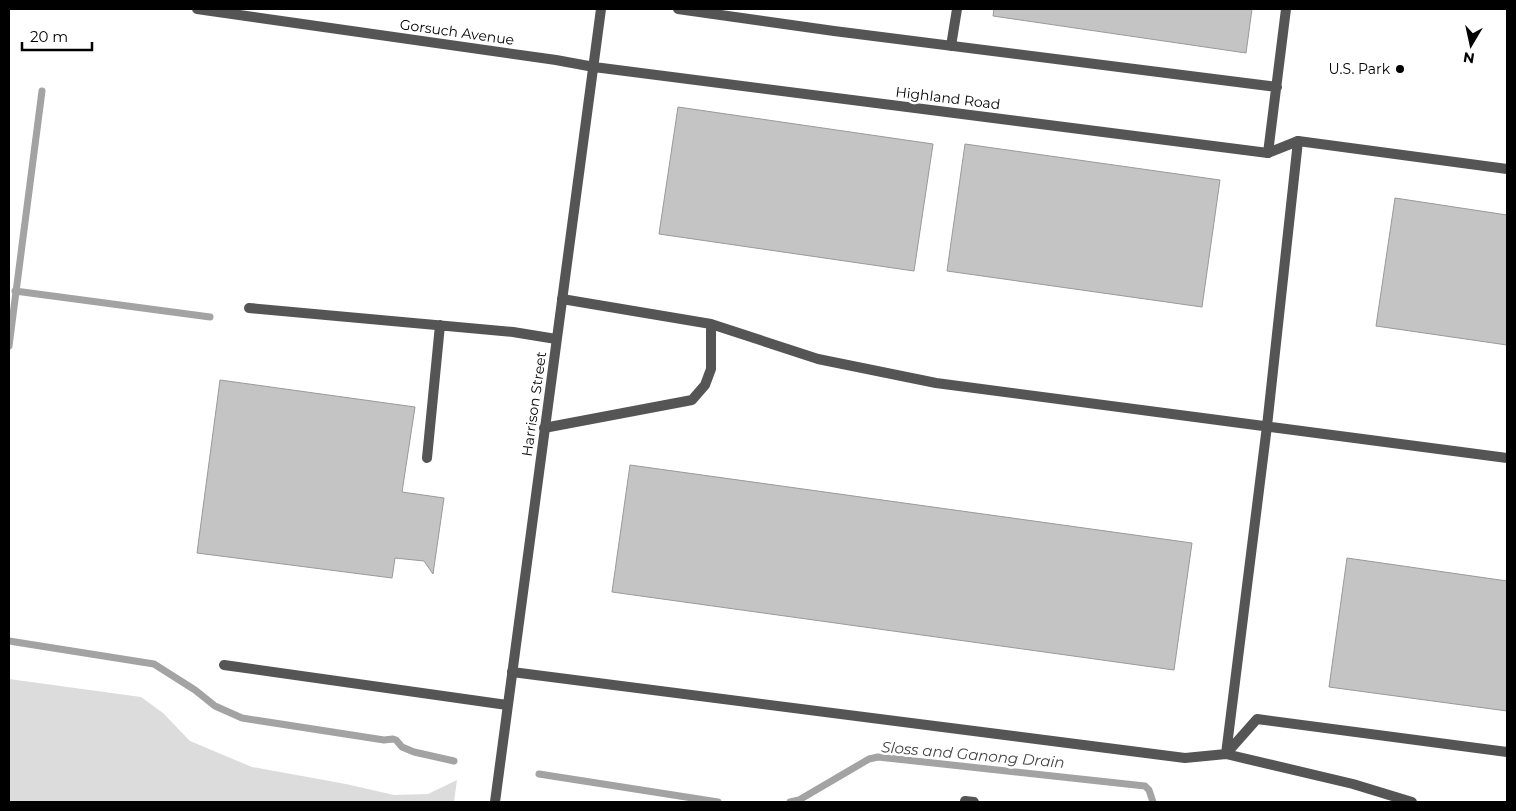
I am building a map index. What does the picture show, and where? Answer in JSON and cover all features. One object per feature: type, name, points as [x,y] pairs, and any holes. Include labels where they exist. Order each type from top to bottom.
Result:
[{"type":"street","name":"Gorsuch Avenue","points":[[197,9],[594,67]]},
{"type":"street","name":"Harrison Street","points":[[495,802],[556,338],[602,9]]},
{"type":"street","points":[[678,9],[1277,87]]},
{"type":"street","points":[[951,46],[957,9]]},
{"type":"street","points":[[1268,153],[1286,9]]},
{"type":"street","name":"Highland Road","points":[[594,67],[1268,153],[1298,142]]},
{"type":"street","points":[[1226,754],[1267,426],[1298,142],[1507,169]]},
{"type":"street","points":[[562,299],[711,324],[818,359],[936,383],[1507,458]]},
{"type":"street","points":[[249,308],[513,332],[556,338]]},
{"type":"street","points":[[544,428],[692,400],[705,385],[711,369],[711,324]]},
{"type":"street","points":[[427,458],[440,325]]},
{"type":"street","points":[[224,665],[507,704]]},
{"type":"street","points":[[512,672],[1185,758],[1226,754],[1353,784],[1411,802]]},
{"type":"street","points":[[1226,754],[1257,720],[1507,752]]},
{"type":"shaded area","points":[[9,679],[141,697],[163,713],[190,741],[252,767],[346,784],[394,795],[428,794],[457,780],[454,802],[9,802]]},
{"type":"building","points":[[994,9],[1252,9],[1246,53],[993,16]]},
{"type":"building","points":[[678,107],[933,144],[914,271],[659,234]]},
{"type":"building","points":[[965,144],[1220,180],[1202,307],[947,271]]},
{"type":"building","points":[[1395,198],[1507,215],[1507,345],[1376,326]]},
{"type":"building","points":[[220,380],[415,407],[402,492],[444,498],[433,574],[424,561],[395,558],[392,578],[197,553]]},
{"type":"building","points":[[630,465],[1192,543],[1174,670],[612,592]]},
{"type":"building","points":[[1347,558],[1507,581],[1507,711],[1329,687]]},
{"type":"waterway","points":[[9,346],[42,91]]},
{"type":"waterway","points":[[15,291],[210,317]]},
{"type":"waterway","name":"Sloss and Ganong Drain","points":[[9,641],[154,664],[195,690],[215,706],[242,718],[384,740],[393,739],[402,747],[414,752],[454,761]]},
{"type":"waterway","name":"Sloss and Ganong Drain","points":[[790,802],[799,800],[869,759],[878,757],[1145,786],[1149,790],[1153,802]]},
{"type":"waterway","name":"Sloss and Ganong Drain","points":[[539,774],[718,802]]},
{"type":"place","name":"U.S. Park","points":[[1400,69]]}]
